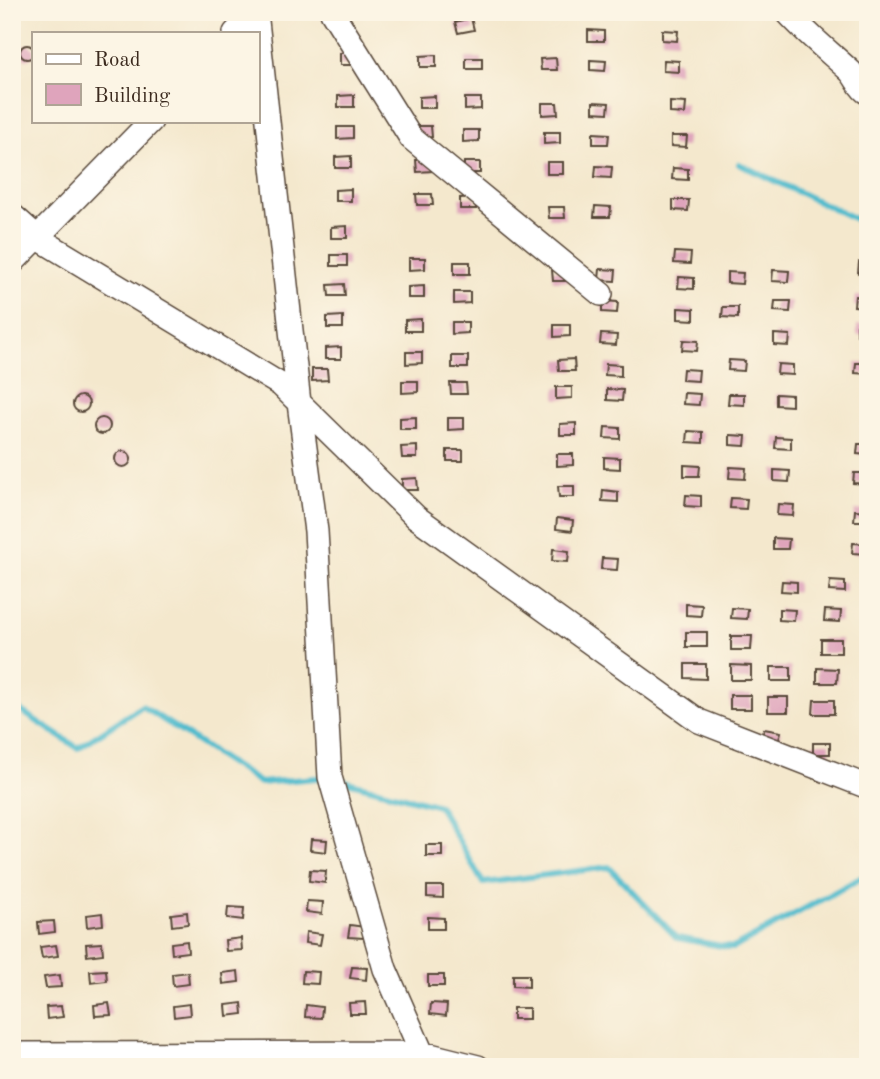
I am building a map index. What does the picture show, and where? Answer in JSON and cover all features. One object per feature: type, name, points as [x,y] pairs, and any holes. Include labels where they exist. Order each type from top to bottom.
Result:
[{"type":"street","points":[[235,32],[255,12]]},
{"type":"street","points":[[255,12],[257,32]]},
{"type":"street","points":[[332,12],[411,138],[601,293]]},
{"type":"street","points":[[787,12],[853,74],[868,93]]},
{"type":"street","points":[[259,48],[316,531],[330,777],[385,969],[425,1060]]},
{"type":"street","points":[[12,263],[150,122]]},
{"type":"street","points":[[12,215],[38,238],[281,385],[416,517],[699,720],[868,787]]},
{"type":"street","points":[[12,1054],[425,1060],[478,1067]]},
{"type":"building","points":[[531,12],[549,12],[549,13],[532,17]]},
{"type":"building","points":[[471,18],[474,30],[458,33],[455,22]]},
{"type":"building","points":[[588,30],[604,31],[604,41],[588,41]]},
{"type":"building","points":[[662,30],[678,31],[677,41],[662,40]]},
{"type":"building","points":[[22,47],[32,47],[32,57],[27,59],[22,57],[20,52]]},
{"type":"building","points":[[340,53],[356,53],[356,65],[340,65]]},
{"type":"building","points":[[436,55],[436,67],[420,67],[420,56]]},
{"type":"building","points":[[466,58],[482,58],[482,69],[466,69]]},
{"type":"building","points":[[556,58],[557,70],[541,70],[540,59]]},
{"type":"building","points":[[590,60],[606,61],[605,71],[590,70]]},
{"type":"building","points":[[664,60],[679,61],[679,72],[663,71]]},
{"type":"building","points":[[354,95],[354,107],[338,107],[338,96]]},
{"type":"building","points":[[435,96],[435,108],[419,108],[419,97]]},
{"type":"building","points":[[465,98],[481,98],[481,109],[465,110]]},
{"type":"building","points":[[593,102],[609,103],[608,113],[593,112]]},
{"type":"building","points":[[670,102],[686,103],[685,114],[670,113]]},
{"type":"building","points":[[542,103],[557,103],[558,114],[542,115]]},
{"type":"building","points":[[416,126],[431,126],[432,137],[416,138]]},
{"type":"building","points":[[337,127],[353,127],[353,138],[337,139]]},
{"type":"building","points":[[463,130],[479,130],[479,141],[463,142]]},
{"type":"building","points":[[544,132],[560,132],[560,143],[544,144]]},
{"type":"building","points":[[593,133],[609,134],[608,144],[593,144]]},
{"type":"building","points":[[671,136],[687,136],[686,147],[671,146]]},
{"type":"building","points":[[351,156],[351,168],[335,168],[335,157]]},
{"type":"building","points":[[416,160],[432,160],[433,171],[417,172]]},
{"type":"building","points":[[464,162],[480,162],[480,173],[464,173]]},
{"type":"building","points":[[547,162],[563,162],[563,174],[547,174]]},
{"type":"building","points":[[596,166],[612,167],[611,178],[595,177]]},
{"type":"building","points":[[673,168],[688,169],[688,180],[672,179]]},
{"type":"building","points":[[351,189],[351,201],[335,201],[335,190]]},
{"type":"building","points":[[416,194],[432,194],[433,205],[417,205]]},
{"type":"building","points":[[475,197],[476,209],[460,209],[460,198]]},
{"type":"building","points":[[673,200],[689,200],[688,211],[673,210]]},
{"type":"building","points":[[595,206],[611,207],[610,217],[594,217]]},
{"type":"building","points":[[548,207],[564,207],[565,218],[549,218]]},
{"type":"building","points":[[347,226],[347,238],[331,238],[331,227]]},
{"type":"building","points":[[675,252],[691,253],[690,264],[674,263]]},
{"type":"building","points":[[331,255],[347,255],[347,266],[331,266]]},
{"type":"building","points":[[409,258],[425,258],[425,269],[409,270]]},
{"type":"building","points":[[454,262],[470,262],[470,274],[454,274]]},
{"type":"building","points":[[859,262],[868,263],[868,274],[858,273]]},
{"type":"building","points":[[600,269],[616,270],[615,281],[599,280]]},
{"type":"building","points":[[552,270],[568,270],[569,281],[553,281]]},
{"type":"building","points":[[773,270],[789,271],[788,282],[772,281]]},
{"type":"building","points":[[727,272],[743,273],[742,284],[727,283]]},
{"type":"building","points":[[679,277],[694,278],[694,289],[678,288]]},
{"type":"building","points":[[344,284],[345,296],[329,296],[328,285]]},
{"type":"building","points":[[424,286],[424,298],[408,298],[408,287]]},
{"type":"building","points":[[454,292],[470,292],[470,303],[454,304]]},
{"type":"building","points":[[855,296],[868,297],[868,307],[854,306]]},
{"type":"building","points":[[602,301],[618,302],[617,313],[602,312]]},
{"type":"building","points":[[775,301],[791,301],[790,312],[774,311]]},
{"type":"building","points":[[723,307],[738,307],[738,318],[722,317]]},
{"type":"building","points":[[678,308],[694,309],[694,320],[678,319]]},
{"type":"building","points":[[343,316],[343,328],[327,328],[327,317]]},
{"type":"building","points":[[421,319],[421,331],[405,331],[405,320]]},
{"type":"building","points":[[452,322],[468,322],[468,333],[452,334]]},
{"type":"building","points":[[554,325],[570,325],[570,336],[554,337]]},
{"type":"building","points":[[857,325],[868,326],[868,336],[857,335]]},
{"type":"building","points":[[601,334],[617,335],[616,345],[600,344]]},
{"type":"building","points":[[774,334],[790,335],[789,346],[774,345]]},
{"type":"building","points":[[683,340],[698,341],[697,351],[682,350]]},
{"type":"building","points":[[341,347],[341,359],[325,359],[325,348]]},
{"type":"building","points":[[406,352],[422,352],[422,363],[406,364]]},
{"type":"building","points":[[452,356],[468,356],[468,368],[452,368]]},
{"type":"building","points":[[574,359],[575,371],[559,371],[558,360]]},
{"type":"building","points":[[729,360],[745,361],[744,371],[728,370]]},
{"type":"building","points":[[856,363],[868,363],[868,374],[855,373]]},
{"type":"building","points":[[606,364],[621,365],[621,376],[605,375]]},
{"type":"building","points":[[778,364],[793,365],[793,375],[777,374]]},
{"type":"building","points":[[312,369],[327,369],[328,380],[312,381]]},
{"type":"building","points":[[683,369],[699,370],[698,381],[682,380]]},
{"type":"building","points":[[402,381],[418,381],[418,392],[402,393]]},
{"type":"building","points":[[450,383],[466,383],[467,394],[451,394]]},
{"type":"building","points":[[556,387],[572,387],[572,398],[556,399]]},
{"type":"building","points":[[607,389],[623,390],[622,401],[607,400]]},
{"type":"building","points":[[684,393],[700,394],[699,405],[683,404]]},
{"type":"building","points":[[729,394],[744,394],[744,405],[728,404]]},
{"type":"building","points":[[776,394],[792,395],[792,406],[776,405]]},
{"type":"building","points":[[81,396],[89,404],[81,412],[73,404]]},
{"type":"building","points":[[416,417],[416,429],[400,429],[400,418]]},
{"type":"building","points":[[102,418],[108,420],[108,432],[102,434],[96,432],[94,426],[96,420]]},
{"type":"building","points":[[448,418],[464,418],[464,429],[448,430]]},
{"type":"building","points":[[576,423],[576,435],[560,435],[560,424]]},
{"type":"building","points":[[605,427],[620,428],[620,439],[604,438]]},
{"type":"building","points":[[688,431],[703,432],[703,443],[687,442]]},
{"type":"building","points":[[730,435],[746,436],[745,446],[730,445]]},
{"type":"building","points":[[776,437],[791,438],[791,449],[775,448]]},
{"type":"building","points":[[858,444],[868,444],[868,455],[857,454]]},
{"type":"building","points":[[417,446],[417,458],[402,458],[401,447]]},
{"type":"building","points":[[447,450],[463,450],[463,461],[447,461]]},
{"type":"building","points":[[123,451],[129,453],[129,465],[123,467],[117,465],[115,459],[117,453]]},
{"type":"building","points":[[557,454],[573,454],[573,465],[557,466]]},
{"type":"building","points":[[604,457],[620,458],[620,469],[604,468]]},
{"type":"building","points":[[684,465],[700,466],[699,476],[684,476]]},
{"type":"building","points":[[730,467],[746,468],[745,479],[729,478]]},
{"type":"building","points":[[774,470],[790,471],[789,482],[774,481]]},
{"type":"building","points":[[854,473],[868,473],[868,484],[853,483]]},
{"type":"building","points":[[417,478],[418,490],[402,490],[402,479]]},
{"type":"building","points":[[558,486],[574,486],[574,497],[559,497]]},
{"type":"building","points":[[603,490],[618,492],[618,502],[602,501]]},
{"type":"building","points":[[686,495],[701,496],[701,507],[685,506]]},
{"type":"building","points":[[731,498],[747,499],[746,509],[730,508]]},
{"type":"building","points":[[778,504],[794,505],[793,516],[777,515]]},
{"type":"building","points":[[855,510],[868,511],[868,521],[854,521]]},
{"type":"building","points":[[557,518],[573,520],[572,531],[556,529]]},
{"type":"building","points":[[773,538],[789,539],[788,549],[773,549]]},
{"type":"building","points":[[853,543],[868,544],[868,554],[852,553]]},
{"type":"building","points":[[553,549],[569,551],[568,562],[552,561]]},
{"type":"building","points":[[602,558],[618,559],[617,570],[601,569]]},
{"type":"building","points":[[782,581],[797,582],[797,592],[781,591]]},
{"type":"building","points":[[830,581],[845,582],[845,592],[829,591]]},
{"type":"building","points":[[686,604],[702,605],[701,616],[686,615]]},
{"type":"building","points":[[732,608],[748,609],[747,619],[731,618]]},
{"type":"building","points":[[779,609],[795,610],[794,621],[779,620]]},
{"type":"building","points":[[825,610],[841,611],[840,622],[824,621]]},
{"type":"building","points":[[686,632],[707,632],[707,647],[686,647]]},
{"type":"building","points":[[731,636],[752,636],[751,650],[731,650]]},
{"type":"building","points":[[821,639],[841,639],[841,653],[821,653]]},
{"type":"building","points":[[685,664],[706,664],[706,679],[685,678]]},
{"type":"building","points":[[731,665],[751,666],[751,680],[731,680]]},
{"type":"building","points":[[771,667],[791,667],[791,681],[771,681]]},
{"type":"building","points":[[817,668],[838,669],[837,683],[817,683]]},
{"type":"building","points":[[730,695],[751,695],[751,709],[730,709]]},
{"type":"building","points":[[768,697],[788,697],[788,712],[768,712]]},
{"type":"building","points":[[814,700],[834,700],[834,714],[813,714]]},
{"type":"building","points":[[764,729],[781,732],[778,743],[762,740]]},
{"type":"building","points":[[813,743],[830,743],[830,754],[813,754]]},
{"type":"building","points":[[311,839],[327,840],[326,852],[310,850]]},
{"type":"building","points":[[426,845],[442,845],[442,856],[426,856]]},
{"type":"building","points":[[310,870],[326,871],[325,883],[309,881]]},
{"type":"building","points":[[427,886],[443,886],[443,898],[427,897]]},
{"type":"building","points":[[307,901],[323,902],[322,914],[306,912]]},
{"type":"building","points":[[228,907],[244,908],[243,920],[227,918]]},
{"type":"building","points":[[187,912],[188,924],[172,926],[171,914]]},
{"type":"building","points":[[102,913],[103,925],[87,927],[86,915]]},
{"type":"building","points":[[428,917],[444,918],[444,929],[428,929]]},
{"type":"building","points":[[54,921],[55,932],[39,934],[38,922]]},
{"type":"building","points":[[350,925],[365,927],[364,938],[348,937]]},
{"type":"building","points":[[306,932],[322,934],[320,945],[305,943]]},
{"type":"building","points":[[241,938],[242,950],[226,951],[225,940]]},
{"type":"building","points":[[187,941],[188,952],[172,954],[171,943]]},
{"type":"building","points":[[102,943],[103,954],[87,956],[86,944]]},
{"type":"building","points":[[56,945],[58,956],[42,958],[40,947]]},
{"type":"building","points":[[352,967],[367,968],[366,980],[350,978]]},
{"type":"building","points":[[106,970],[107,981],[91,983],[90,971]]},
{"type":"building","points":[[238,971],[239,982],[223,984],[222,973]]},
{"type":"building","points":[[303,971],[319,972],[318,984],[302,983]]},
{"type":"building","points":[[188,972],[189,984],[173,986],[172,974]]},
{"type":"building","points":[[60,975],[61,987],[46,988],[44,977]]},
{"type":"building","points":[[428,975],[444,975],[444,986],[428,986]]},
{"type":"building","points":[[513,975],[529,975],[529,987],[513,986]]},
{"type":"building","points":[[365,1002],[366,1014],[350,1014],[349,1003]]},
{"type":"building","points":[[109,1003],[111,1015],[95,1016],[94,1005]]},
{"type":"building","points":[[242,1003],[243,1014],[227,1016],[226,1005]]},
{"type":"building","points":[[431,1003],[447,1004],[446,1016],[430,1014]]},
{"type":"building","points":[[189,1004],[190,1015],[174,1017],[173,1006]]},
{"type":"building","points":[[306,1005],[322,1007],[321,1018],[305,1017]]},
{"type":"building","points":[[61,1006],[63,1017],[47,1019],[46,1007]]},
{"type":"building","points":[[513,1008],[529,1008],[529,1019],[513,1019]]},
{"type":"waterway","points":[[739,164],[868,225]]},
{"type":"waterway","points":[[12,705],[78,748],[142,706],[260,783],[326,777]]},
{"type":"waterway","points":[[336,779],[439,806],[483,883],[609,867],[677,938],[733,948],[868,874]]}]
